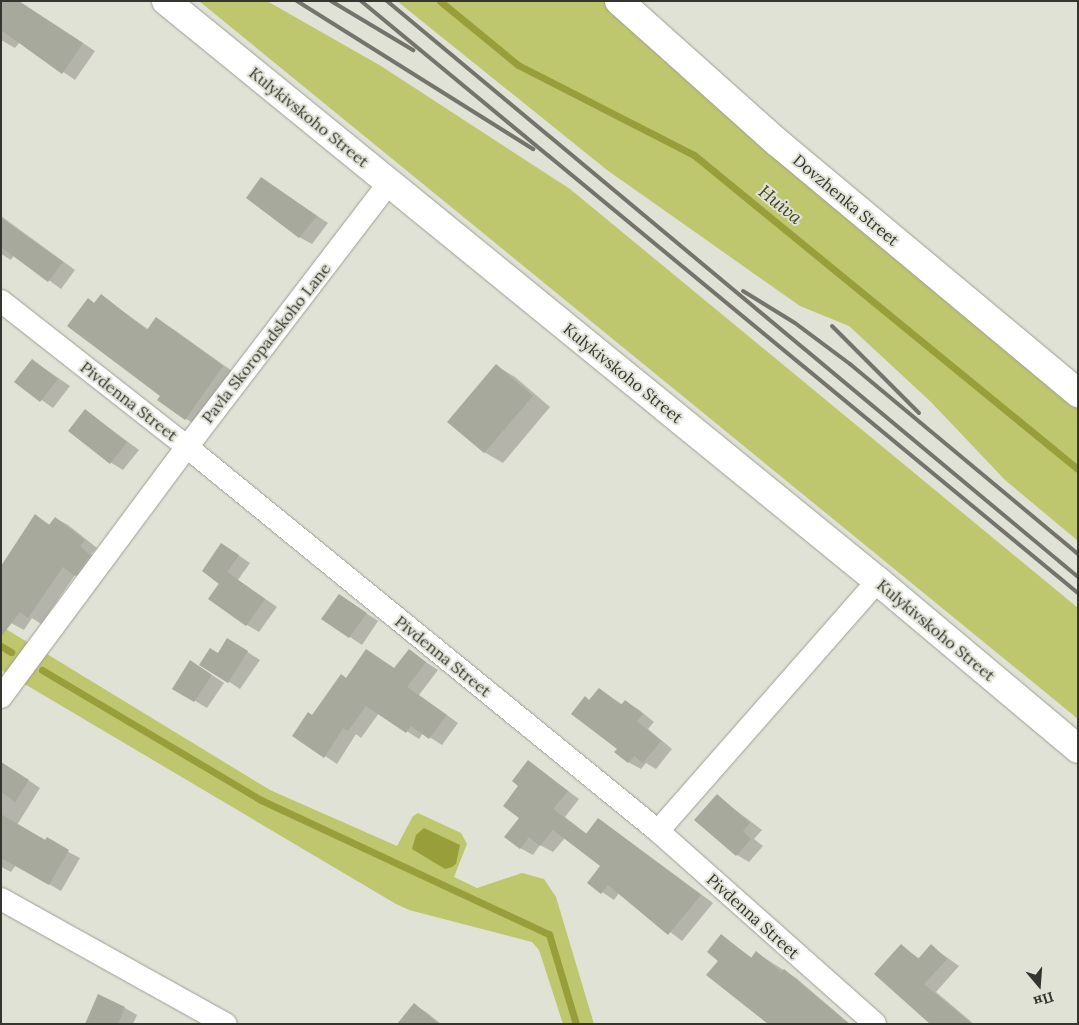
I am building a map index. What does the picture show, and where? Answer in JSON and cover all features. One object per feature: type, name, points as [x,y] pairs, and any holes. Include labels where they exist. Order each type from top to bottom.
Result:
[{"type":"street","name":"Kulykivskoho Street","points":[[166,1],[878,581],[1078,749]]},
{"type":"street","name":"Dovzhenka Street","points":[[618,1],[778,143],[1078,393]]},
{"type":"street","name":"Pavla Skoropadskoho Lane","points":[[1,697],[8,674],[389,183]]},
{"type":"street","name":"Pivdenna Street","points":[[1,301],[186,447],[658,832],[875,1024]]},
{"type":"street","points":[[658,832],[878,581]]},
{"type":"street","points":[[1,899],[226,1024]]},
{"type":"shaded area","points":[[199,1],[267,1],[381,66],[570,189],[1078,608],[1078,719]]},
{"type":"shaded area","points":[[397,1],[619,1],[1078,393],[1078,541],[1005,480],[931,402],[849,326],[800,306],[607,170]]},
{"type":"shaded area","points":[[1,626],[270,790],[397,846],[413,816],[418,813],[461,833],[467,844],[454,877],[477,888],[522,873],[544,879],[556,897],[594,1024],[563,1024],[539,950],[532,942],[409,910],[396,904],[1,670]]},
{"type":"shaded area","points":[[424,828],[460,845],[456,864],[445,869],[412,849],[416,835]]},
{"type":"building","points":[[1,1],[18,1],[83,43],[62,74],[1,30]]},
{"type":"building","points":[[261,177],[317,216],[299,238],[246,198]]},
{"type":"building","points":[[1,218],[63,262],[48,282],[1,247]]},
{"type":"building","points":[[101,294],[147,330],[156,317],[223,366],[185,420],[157,400],[160,396],[67,326],[88,298],[94,303]]},
{"type":"building","points":[[32,359],[58,379],[40,402],[14,382]]},
{"type":"building","points":[[496,364],[533,396],[484,453],[447,422]]},
{"type":"building","points":[[85,409],[127,442],[110,464],[68,431]]},
{"type":"building","points":[[35,514],[49,525],[55,517],[85,540],[80,546],[90,555],[75,576],[63,567],[28,618],[20,612],[1,637],[1,566]]},
{"type":"building","points":[[221,543],[239,555],[219,584],[202,571]]},
{"type":"building","points":[[227,572],[265,599],[246,626],[208,599]]},
{"type":"building","points":[[339,594],[367,613],[349,638],[321,619]]},
{"type":"building","points":[[227,638],[248,651],[228,683],[199,665],[210,648],[218,653]]},
{"type":"building","points":[[366,649],[394,668],[409,649],[426,662],[407,687],[447,715],[429,739],[411,726],[406,733],[366,706],[348,731],[343,728],[324,758],[292,736],[308,712],[312,715],[341,674],[346,678]]},
{"type":"building","points":[[190,660],[212,675],[194,702],[172,689]]},
{"type":"building","points":[[599,688],[621,705],[625,700],[643,714],[637,721],[661,741],[643,763],[634,756],[628,763],[614,752],[617,749],[571,714],[585,696],[589,700]]},
{"type":"building","points":[[528,760],[568,791],[553,809],[586,834],[598,818],[701,895],[668,935],[608,885],[601,894],[587,883],[600,866],[553,830],[540,846],[529,837],[520,849],[504,837],[519,818],[503,806],[518,786],[512,781]]},
{"type":"building","points":[[1,762],[29,780],[15,802],[1,792]]},
{"type":"building","points":[[717,794],[750,823],[743,831],[751,839],[736,856],[694,820]]},
{"type":"building","points":[[1,814],[45,840],[47,837],[69,850],[49,885],[1,858]]},
{"type":"building","points":[[721,934],[751,958],[756,951],[781,972],[784,969],[849,1024],[768,1024],[706,975],[718,961],[707,952]]},
{"type":"building","points":[[901,944],[918,959],[931,944],[947,959],[924,984],[972,1024],[930,1024],[874,974]]},
{"type":"building","points":[[98,994],[125,1007],[118,1024],[85,1024]]},
{"type":"building","points":[[414,1003],[439,1024],[397,1024]]},
{"type":"waterway","name":"Huiva","points":[[440,1],[518,65],[694,155],[1078,469]]},
{"type":"waterway","points":[[1,646],[11,652]]},
{"type":"waterway","points":[[42,670],[261,800],[549,934],[576,1024]]},
{"type":"railway","points":[[297,1],[533,149]]},
{"type":"railway","points":[[331,1],[413,50]]},
{"type":"railway","points":[[361,1],[1078,593]]},
{"type":"railway","points":[[387,1],[1078,577]]},
{"type":"railway","points":[[743,291],[795,323],[850,364],[1078,554]]},
{"type":"railway","points":[[832,326],[919,413]]}]
